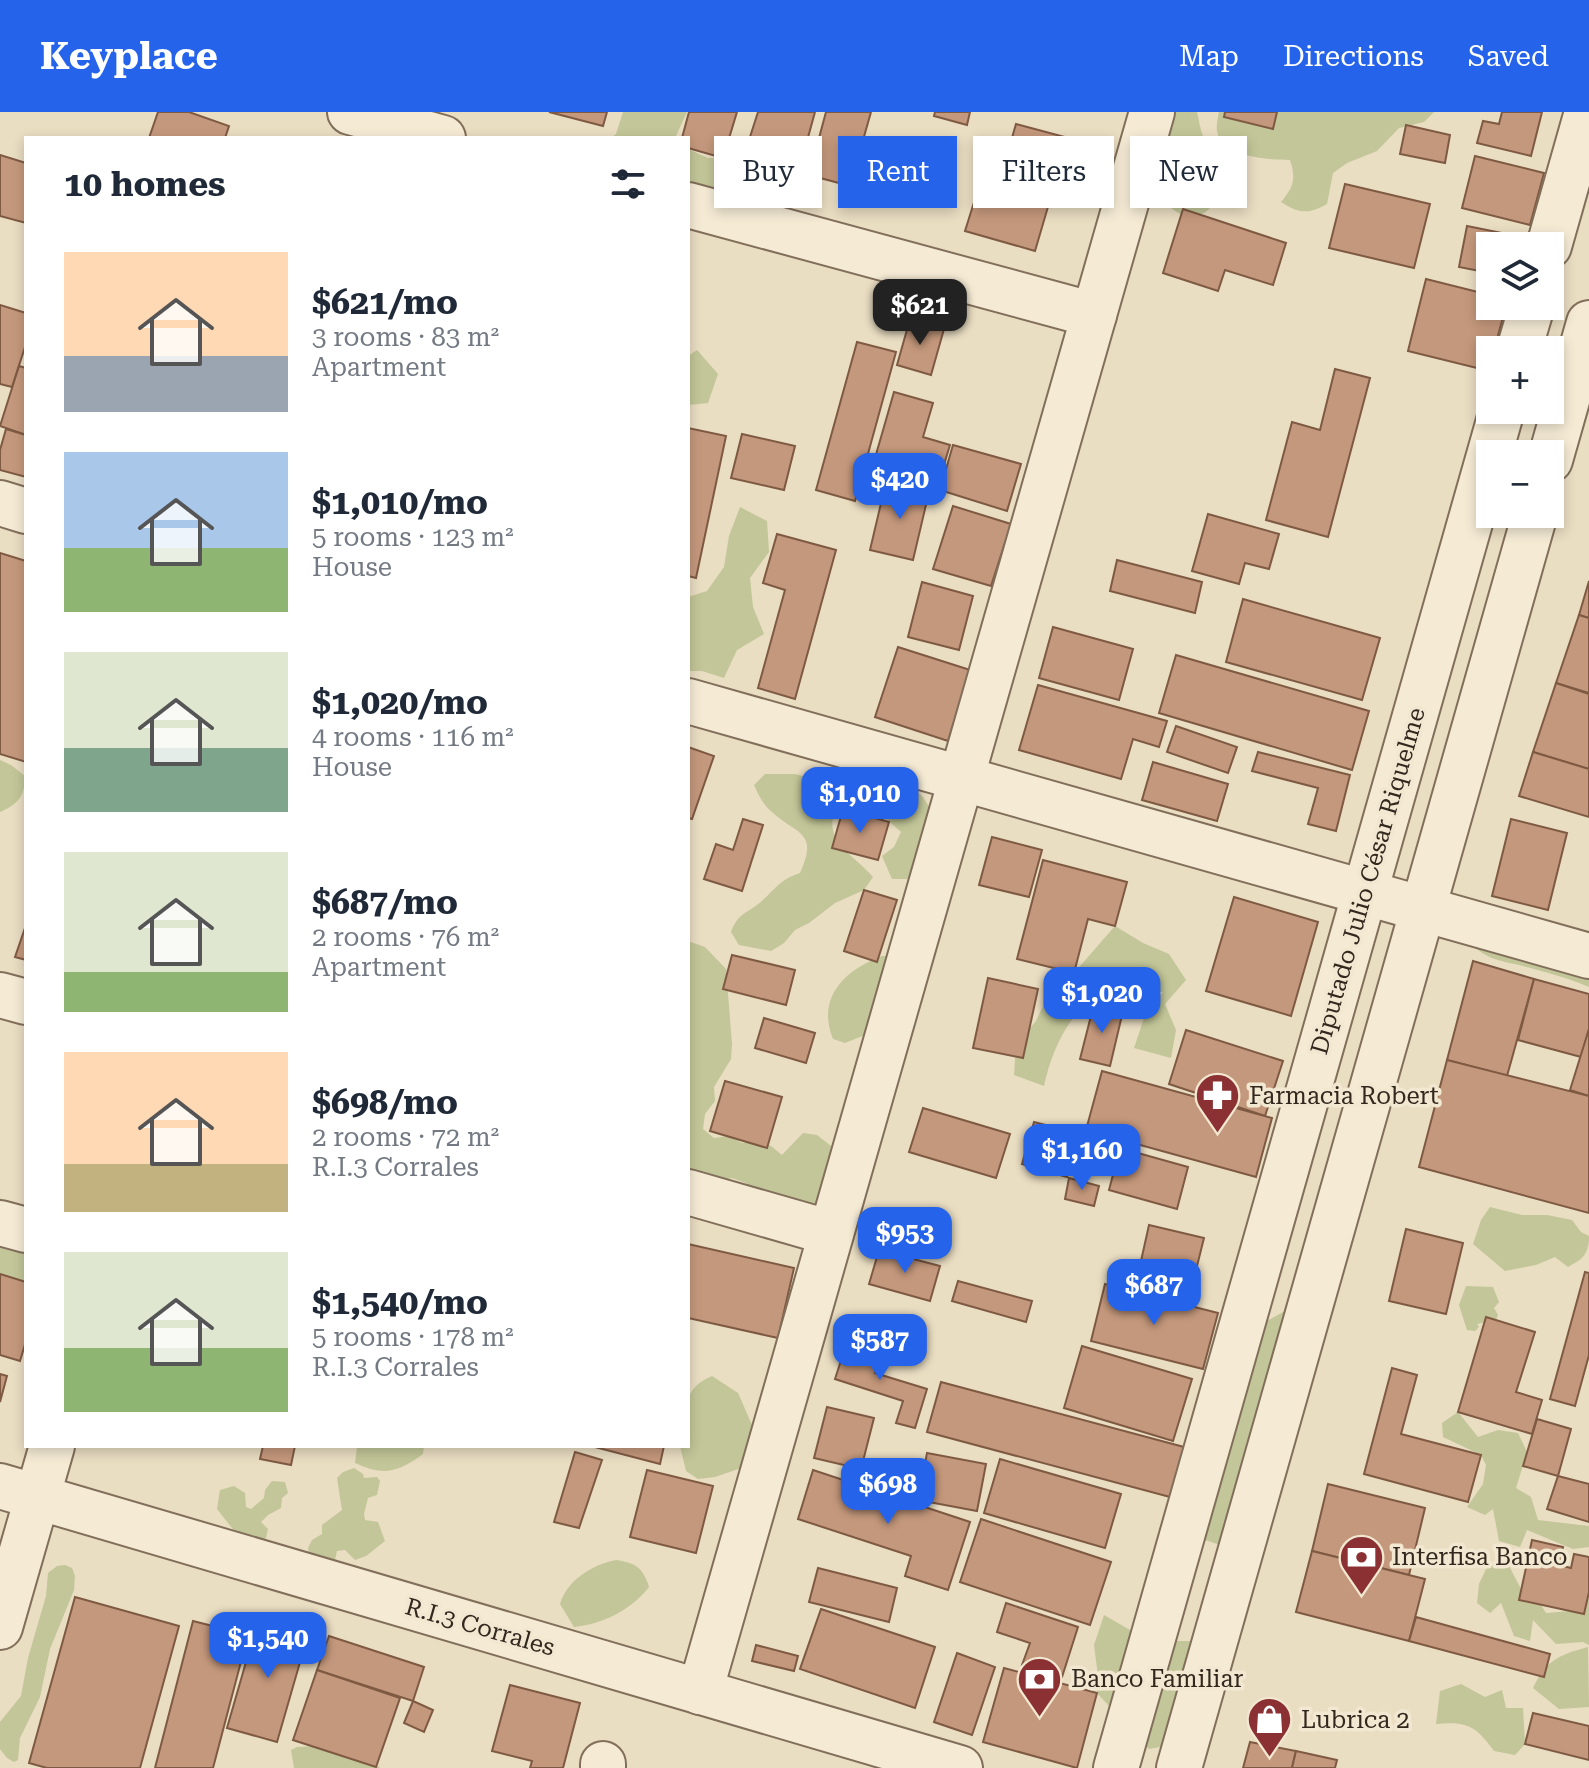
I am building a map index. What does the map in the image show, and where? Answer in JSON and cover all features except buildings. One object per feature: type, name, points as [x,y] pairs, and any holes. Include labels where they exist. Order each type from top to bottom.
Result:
[{"type":"street","points":[[350,112],[437,131]]},
{"type":"street","points":[[700,1692],[1152,112]]},
{"type":"street","points":[[1553,232],[1587,112]]},
{"type":"street","points":[[690,206],[1094,315]]},
{"type":"street","points":[[1556,440],[1589,323]]},
{"type":"street","name":"Diputado Julio César Riquelme","points":[[1116,1768],[1498,424]]},
{"type":"street","points":[[0,503],[24,510]]},
{"type":"street","points":[[1179,1768],[1531,528]]},
{"type":"street","points":[[690,702],[1589,956]]},
{"type":"street","points":[[690,1193],[831,1233]]},
{"type":"street","points":[[0,1223],[24,1229]]},
{"type":"street","points":[[0,1627],[19,1492],[51,1448]]},
{"type":"street","name":"R.I.3 Corrales","points":[[19,1492],[960,1768]]},
{"type":"green space","points":[[623,112],[687,112],[676,136],[614,136]]},
{"type":"green space","points":[[1164,112],[1197,112],[1203,136],[1160,136]]},
{"type":"green space","points":[[1219,112],[1434,112],[1424,122],[1399,128],[1377,151],[1347,163],[1333,173],[1327,204],[1303,211],[1281,202],[1293,182],[1290,160],[1247,155],[1247,136],[1219,136]]},
{"type":"green space","points":[[690,150],[714,158],[714,192],[690,194]]},
{"type":"green space","points":[[1171,208],[1210,208],[1197,216],[1180,214]]},
{"type":"green space","points":[[697,350],[718,374],[708,403],[690,405],[690,355]]},
{"type":"green space","points":[[740,507],[767,521],[769,552],[750,578],[753,607],[764,634],[737,650],[724,678],[702,671],[690,671],[690,596],[707,591],[724,567],[729,536]]},
{"type":"green space","points":[[0,760],[24,775],[24,783],[18,800],[0,812]]},
{"type":"green space","points":[[765,774],[795,774],[857,790],[874,788],[886,779],[901,777],[923,797],[931,810],[920,868],[908,879],[892,879],[882,856],[894,847],[901,832],[864,804],[836,804],[833,829],[836,838],[873,877],[864,890],[835,903],[771,951],[739,945],[731,932],[737,920],[783,881],[800,873],[807,849],[802,835],[769,809],[759,796],[754,785]]},
{"type":"green space","points":[[1115,926],[1169,954],[1186,980],[1165,1004],[1176,1030],[1171,1058],[1134,1048],[1144,1018],[1163,992],[1101,988],[1080,1009],[1064,1032],[1052,1057],[1044,1086],[1014,1075],[1016,1045],[1036,1021],[1049,993],[1074,973]]},
{"type":"green space","points":[[690,942],[705,947],[726,969],[732,1044],[731,1059],[714,1087],[715,1101],[705,1114],[703,1129],[714,1138],[729,1136],[742,1143],[756,1141],[771,1146],[782,1155],[803,1133],[817,1135],[849,1160],[829,1213],[756,1194],[746,1183],[732,1178],[716,1182],[701,1178],[690,1170]]},
{"type":"green space","points":[[1472,945],[1589,967],[1589,987],[1496,959]]},
{"type":"green space","points":[[882,956],[898,956],[875,1031],[845,1043],[833,1039],[828,1010],[837,987],[856,969]]},
{"type":"green space","points":[[0,1198],[12,1209],[24,1236],[24,1325],[0,1310]]},
{"type":"green space","points":[[1490,1207],[1522,1215],[1547,1215],[1572,1220],[1581,1232],[1589,1236],[1586,1252],[1568,1267],[1555,1257],[1536,1265],[1505,1271],[1473,1244],[1481,1220]]},
{"type":"green space","points":[[1466,1286],[1493,1287],[1499,1302],[1494,1308],[1498,1315],[1496,1320],[1477,1324],[1479,1327],[1475,1331],[1467,1330],[1459,1305]]},
{"type":"green space","points":[[1294,1306],[1317,1328],[1318,1359],[1226,1547],[1196,1537],[1216,1469],[1233,1442],[1267,1321]]},
{"type":"green space","points":[[712,1376],[738,1393],[756,1434],[747,1466],[715,1477],[698,1479],[686,1471],[680,1448],[690,1448],[690,1394],[701,1382]]},
{"type":"green space","points":[[1458,1412],[1478,1437],[1498,1430],[1518,1433],[1527,1452],[1516,1488],[1531,1497],[1538,1520],[1589,1526],[1589,1547],[1573,1549],[1527,1530],[1520,1547],[1499,1541],[1493,1509],[1485,1515],[1467,1507],[1483,1484],[1486,1465],[1481,1455],[1443,1437],[1442,1423]]},
{"type":"green space","points":[[357,1448],[424,1448],[423,1454],[397,1469],[374,1470],[355,1463]]},
{"type":"green space","points":[[354,1468],[364,1478],[377,1477],[380,1481],[377,1495],[368,1498],[364,1514],[365,1520],[378,1522],[385,1541],[366,1556],[355,1560],[345,1550],[337,1551],[335,1560],[324,1565],[310,1558],[308,1548],[312,1540],[322,1534],[322,1525],[342,1510],[337,1478]]},
{"type":"green space","points":[[272,1481],[285,1482],[288,1493],[282,1498],[281,1508],[261,1522],[268,1529],[266,1538],[260,1542],[239,1537],[217,1509],[220,1490],[234,1486],[245,1493],[246,1507],[251,1509],[264,1498],[265,1490]]},
{"type":"green space","points":[[616,1560],[638,1568],[649,1587],[634,1603],[616,1614],[574,1627],[560,1604],[563,1595],[582,1575]]},
{"type":"green space","points":[[1507,1562],[1521,1589],[1546,1613],[1571,1611],[1589,1598],[1589,1645],[1583,1642],[1556,1644],[1533,1620],[1530,1641],[1514,1636],[1501,1603],[1490,1613],[1477,1603],[1479,1584],[1487,1567]]},
{"type":"green space","points":[[57,1566],[72,1568],[75,1576],[74,1590],[50,1649],[40,1697],[20,1738],[18,1760],[14,1762],[0,1749],[0,1722],[21,1696],[28,1658],[46,1596],[48,1573]]},
{"type":"green space","points":[[1104,1615],[1130,1630],[1138,1659],[1165,1670],[1177,1641],[1207,1641],[1181,1743],[1149,1749],[1097,1693],[1094,1645]]},
{"type":"green space","points":[[1588,1647],[1589,1707],[1559,1709],[1533,1688],[1554,1660]]},
{"type":"green space","points":[[1461,1684],[1485,1697],[1502,1690],[1506,1708],[1523,1708],[1525,1744],[1515,1755],[1494,1751],[1470,1727],[1456,1723],[1436,1724],[1440,1691]]},
{"type":"green space","points":[[320,1746],[348,1759],[373,1762],[380,1768],[294,1768],[291,1750]]},
{"type":"place","name":"Farmacia Robert","points":[[1218,1135]]},
{"type":"place","name":"Interfisa Banco","points":[[1361,1596]]},
{"type":"place","name":"Banco Familiar","points":[[1040,1718]]},
{"type":"place","name":"Lubrica 2","points":[[1270,1759]]}]
